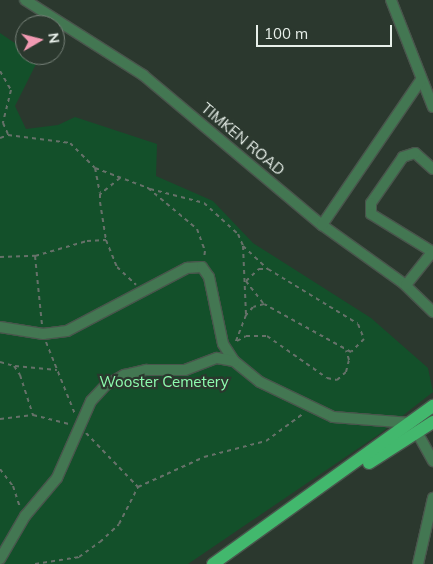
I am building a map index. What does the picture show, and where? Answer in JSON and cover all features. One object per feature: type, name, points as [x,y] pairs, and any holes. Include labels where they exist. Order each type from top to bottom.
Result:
[{"type":"main road","points":[[414,429],[433,406]]},
{"type":"main road","points":[[213,564],[313,495],[414,429],[433,422]]},
{"type":"street","name":"TIMKEN ROAD","points":[[25,0],[143,75],[322,225],[406,285],[433,312]]},
{"type":"street","points":[[391,0],[433,107]]},
{"type":"street","points":[[322,225],[421,80]]},
{"type":"street","points":[[406,285],[433,252],[371,214],[371,203],[403,157],[415,153],[433,169]]},
{"type":"street","points":[[0,327],[43,334],[82,325],[187,268],[202,267],[208,277],[229,353],[260,382],[333,417],[414,429],[433,461]]},
{"type":"street","points":[[0,559],[25,516],[57,478],[91,401],[124,375],[146,370],[185,370],[229,353]]},
{"type":"street","points":[[217,358],[229,353]]},
{"type":"street","points":[[418,564],[432,513],[433,498]]},
{"type":"path","points":[[0,71],[10,90],[3,124],[8,135]]},
{"type":"path","points":[[0,138],[8,135],[70,143],[95,168],[148,188],[204,203],[238,234],[243,246],[246,280],[246,315],[237,341],[229,353]]},
{"type":"path","points":[[95,168],[106,240],[117,266],[134,284],[151,288]]},
{"type":"path","points":[[100,194],[120,178]]},
{"type":"path","points":[[148,188],[197,229],[205,251],[202,267]]},
{"type":"path","points":[[0,257],[35,256],[87,240],[106,240]]},
{"type":"path","points":[[243,246],[268,270],[358,324],[364,339],[351,352],[346,350],[264,304],[246,280]]},
{"type":"path","points":[[35,256],[43,334],[79,426],[138,487]]},
{"type":"path","points":[[246,280],[259,269],[268,270]]},
{"type":"path","points":[[246,315],[253,307],[264,304]]},
{"type":"path","points":[[237,341],[246,336],[268,336],[326,378],[336,380],[346,372],[349,360],[346,350]]},
{"type":"path","points":[[0,362],[14,366],[57,370]]},
{"type":"path","points":[[14,366],[26,386],[33,415]]},
{"type":"path","points":[[35,564],[79,557],[100,542],[119,524],[138,487],[204,457],[266,442],[311,408]]},
{"type":"path","points":[[0,419],[33,415],[79,426]]},
{"type":"path","points":[[0,469],[13,486],[25,516]]},
{"type":"green space","name":"Wooster Cemetery","points":[[0,33],[15,43],[15,65],[36,65],[15,106],[26,129],[58,125],[75,117],[157,144],[156,176],[213,201],[253,243],[371,318],[428,368],[433,392],[378,435],[188,564],[0,564]]}]
